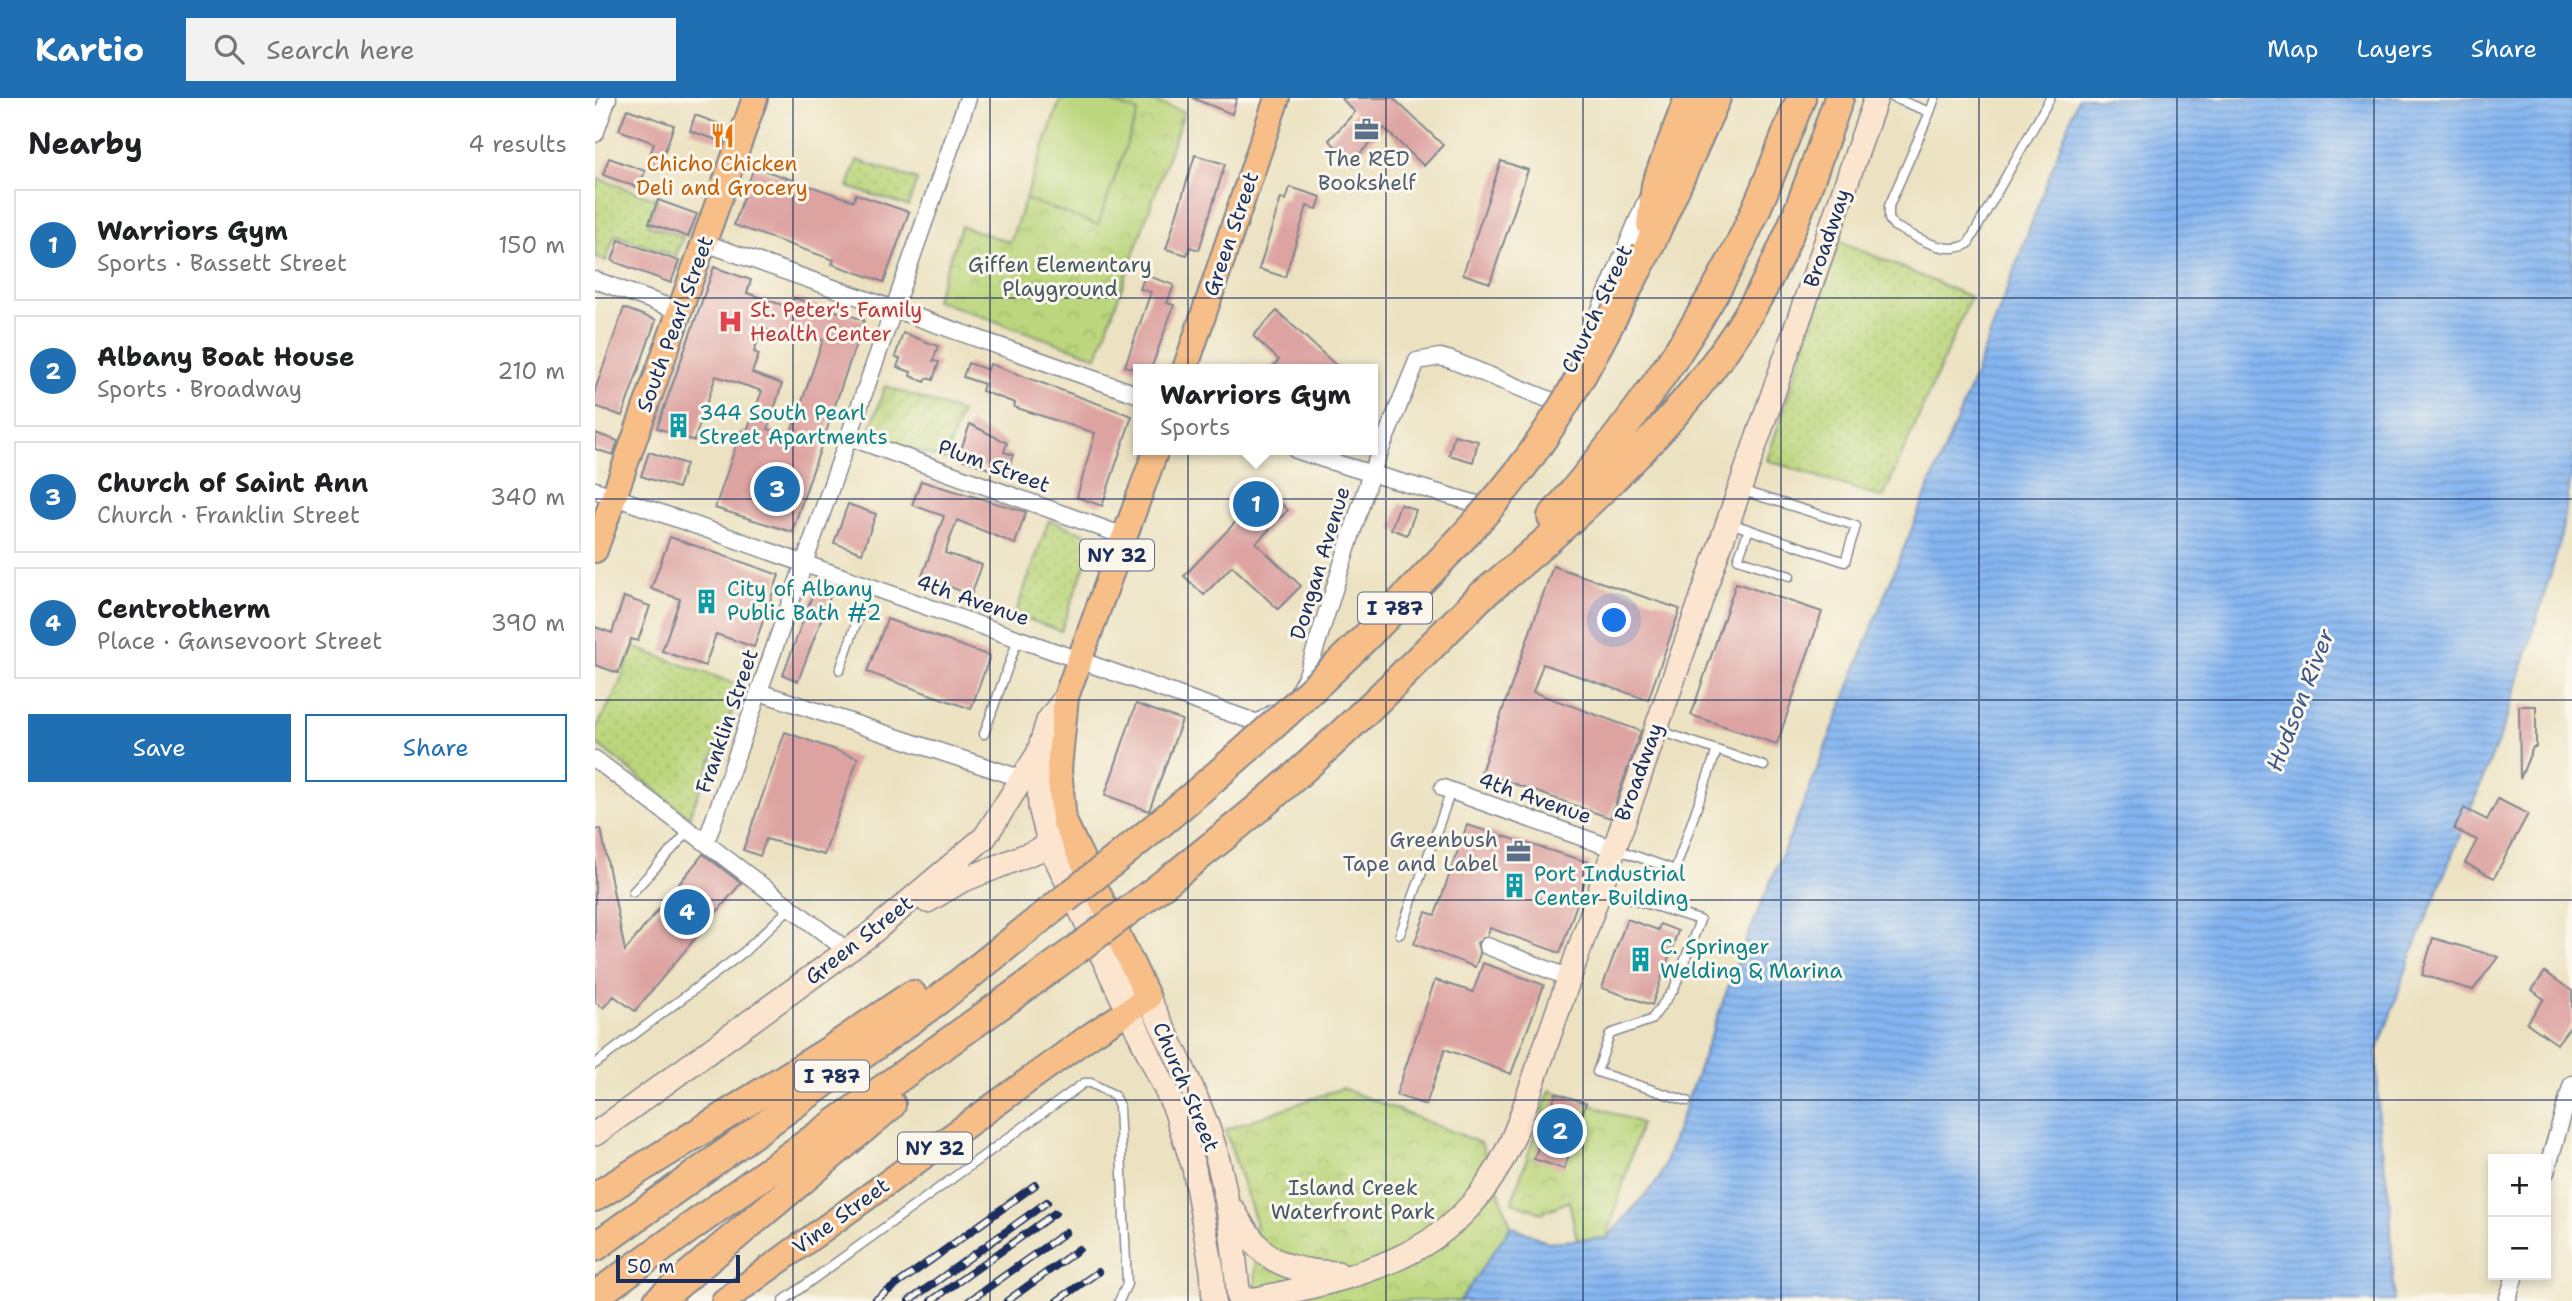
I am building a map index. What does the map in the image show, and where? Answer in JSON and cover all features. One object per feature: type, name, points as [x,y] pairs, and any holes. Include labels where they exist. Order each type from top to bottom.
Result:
[{"type":"highway","points":[[1647,251],[1656,185],[1689,98]]},
{"type":"highway","name":"I 787","points":[[595,1247],[933,1004],[1167,818],[1284,717],[1469,532],[1528,458],[1579,383],[1647,251],[1716,98]]},
{"type":"highway","name":"I 787","points":[[595,1296],[1147,897],[1281,789],[1373,704],[1480,597],[1579,485],[1664,375],[1732,260],[1801,98]]},
{"type":"highway","points":[[1480,597],[1554,537],[1605,488],[1724,352],[1762,291],[1781,254],[1839,98]]},
{"type":"highway","points":[[595,1197],[832,1049],[986,941],[1065,899]]},
{"type":"highway","points":[[657,1301],[1032,982]]},
{"type":"main road","name":"South Pearl Street","points":[[595,550],[604,493],[680,311],[755,98]]},
{"type":"main road","name":"Green Street","points":[[1187,364],[1277,98]]},
{"type":"main road","name":"Green Street","points":[[1060,842],[1064,821],[1059,769],[1066,696],[1154,455]]},
{"type":"main road","name":"NY 32","points":[[1060,842],[1139,1005]]},
{"type":"main road","name":"Vine Street","points":[[724,1301],[1091,1035],[1139,1005]]},
{"type":"street","points":[[595,134],[608,98]]},
{"type":"street","name":"Franklin Street","points":[[706,842],[968,98]]},
{"type":"street","name":"Church Street","points":[[1370,475],[1389,477],[1490,508],[1586,341],[1630,239],[1679,98]]},
{"type":"street","name":"Broadway","points":[[1247,1301],[1361,1273],[1410,1255],[1462,1216],[1496,1174],[1518,1125],[1567,977],[1876,98]]},
{"type":"street","points":[[705,243],[1133,393]]},
{"type":"street","points":[[595,280],[680,311]]},
{"type":"street","name":"Dongan Avenue","points":[[1258,723],[1288,704],[1307,675],[1370,475],[1417,361],[1440,357],[1451,360],[1550,400]]},
{"type":"street","name":"Plum Street","points":[[849,436],[1124,536]]},
{"type":"street","points":[[1311,455],[1370,475]]},
{"type":"street","name":"4th Avenue","points":[[604,493],[1258,723]]},
{"type":"street","points":[[759,692],[1023,779]]},
{"type":"street","name":"Green Street","points":[[595,1133],[868,936],[985,837],[1038,754],[1048,721],[1066,696]]},
{"type":"street","points":[[868,936],[961,881],[1060,842],[1039,807],[1038,754]]},
{"type":"street","points":[[595,758],[848,951]]},
{"type":"street","name":"4th Avenue","points":[[1447,789],[1612,848]]},
{"type":"street","points":[[1486,946],[1567,977]]},
{"type":"street","name":"Church Street","points":[[1139,1005],[1198,1103],[1214,1147],[1226,1197],[1239,1301]]},
{"type":"street","name":"Church Street","points":[[1139,1005],[1194,1168],[1212,1270],[1214,1301]]},
{"type":"street","points":[[2551,1155],[2572,1084]]},
{"type":"street","points":[[1226,1197],[1245,1230],[1264,1255],[1288,1267],[1308,1272],[1361,1273]]},
{"type":"street","points":[[2507,1301],[2513,1280]]},
{"type":"lane","points":[[1894,98],[1930,112]]},
{"type":"lane","points":[[1935,98],[1889,206],[1889,219],[1894,226],[1935,244],[1958,250],[1968,244],[2050,98]]},
{"type":"lane","points":[[1727,522],[1845,562],[1856,526],[1738,490]]},
{"type":"lane","points":[[1749,529],[1738,559],[1790,576]]},
{"type":"lane","points":[[840,670],[869,586]]},
{"type":"lane","points":[[984,734],[1018,639]]},
{"type":"lane","points":[[1657,720],[1669,734],[1764,766]]},
{"type":"lane","points":[[1612,848],[1675,870],[1717,750]]},
{"type":"lane","points":[[1400,934],[1447,789]]},
{"type":"lane","points":[[633,892],[690,830]]},
{"type":"lane","points":[[1598,889],[1700,920],[1674,989],[1651,1020],[1610,1034],[1597,1072],[1687,1101]]},
{"type":"lane","points":[[595,1064],[744,952],[790,907]]},
{"type":"lane","points":[[783,1301],[1084,1083],[1091,1083],[1114,1095],[1119,1106],[1128,1284],[1119,1301]]},
{"type":"green space","name":"Giffen Elementary Playground","points":[[1061,98],[1145,98],[1184,112],[1097,357],[935,300],[961,226],[1010,242]]},
{"type":"green space","points":[[1061,98],[1101,98],[1138,112],[1098,225],[1025,199]]},
{"type":"green space","points":[[857,160],[917,180],[908,206],[848,187]]},
{"type":"green space","points":[[599,179],[657,199],[648,225],[683,237],[676,256],[615,235],[606,261],[595,257],[595,189]]},
{"type":"green space","points":[[1839,241],[1971,297],[1883,498],[1767,460]]},
{"type":"green space","points":[[885,386],[961,412],[945,460],[868,435]]},
{"type":"green space","points":[[1049,520],[1095,537],[1061,631],[1015,615]]},
{"type":"green space","points":[[633,647],[742,686],[689,817],[595,742],[595,731],[619,685]]},
{"type":"green space","name":"Island Creek Waterfront Park","points":[[1342,1088],[1481,1143],[1511,1226],[1460,1301],[1256,1301],[1255,1219],[1225,1130]]},
{"type":"green space","points":[[1550,1090],[1641,1123],[1607,1238],[1577,1240],[1569,1201],[1542,1213],[1512,1202]]},
{"type":"water","name":"Hudson River","points":[[2078,98],[2572,98],[2572,473],[2559,546],[2505,724],[2410,959],[2377,1053],[2379,1130],[2390,1202],[2394,1301],[1460,1301],[1511,1226],[1548,1242],[1607,1238],[1659,1179],[1740,954],[1803,805],[1889,584],[1972,383]]},
{"type":"building","points":[[1192,98],[1237,98],[1232,114]]},
{"type":"building","points":[[1341,98],[1393,98],[1443,145],[1424,166],[1384,128],[1352,162],[1329,140],[1355,112]]},
{"type":"building","points":[[627,109],[674,125],[659,168],[647,164],[654,143],[619,130]]},
{"type":"building","points":[[695,115],[725,126],[720,141],[690,131]]},
{"type":"building","points":[[1195,155],[1225,164],[1199,250],[1190,247],[1187,255],[1166,249]]},
{"type":"building","points":[[609,158],[645,171],[639,188],[603,175]]},
{"type":"building","points":[[1501,161],[1528,170],[1490,283],[1463,274]]},
{"type":"building","points":[[754,167],[854,201],[856,194],[909,212],[884,282],[832,264],[834,260],[734,225]]},
{"type":"building","points":[[1290,187],[1321,197],[1317,209],[1307,206],[1285,277],[1259,269],[1281,198],[1286,200]]},
{"type":"building","points":[[658,200],[697,214],[688,237],[649,223]]},
{"type":"building","points":[[619,240],[679,261],[671,283],[612,261]]},
{"type":"building","points":[[714,267],[751,280],[747,293],[791,308],[794,298],[864,320],[792,532],[715,508],[741,431],[746,433],[762,391],[716,376],[694,441],[657,428]],"holes":[[[762,328],[797,339],[799,333],[823,340],[790,436],[768,429],[782,384],[752,373],[759,354],[754,352]]]},
{"type":"building","points":[[1145,275],[1174,285],[1167,303],[1174,305],[1153,364],[1133,364],[1133,369],[1125,366],[1151,292],[1140,289]]},
{"type":"building","points":[[624,308],[656,320],[622,416],[595,406],[595,390]]},
{"type":"building","points":[[1277,311],[1335,364],[1275,364],[1279,360],[1253,336]]},
{"type":"building","points":[[903,333],[938,346],[933,361],[939,362],[933,380],[927,378],[925,382],[910,376],[911,372],[897,367],[900,359],[895,357]]},
{"type":"building","points":[[968,363],[988,370],[990,364],[1132,416],[1102,506],[1077,497],[1095,433],[1014,407],[1015,403],[982,391],[984,384],[963,377]]},
{"type":"building","points":[[970,424],[1007,443],[1004,452],[1013,455],[1006,475],[958,458]]},
{"type":"building","points":[[595,433],[618,441],[613,455],[595,449]]},
{"type":"building","points":[[1454,435],[1478,441],[1473,462],[1449,455]]},
{"type":"building","points":[[649,452],[686,464],[678,488],[641,476]]},
{"type":"building","points":[[921,481],[1026,512],[1015,544],[957,520],[945,553],[982,565],[971,595],[922,576],[944,516],[912,505]]},
{"type":"building","points":[[1266,490],[1288,510],[1256,543],[1301,586],[1278,609],[1232,566],[1204,595],[1184,576]]},
{"type":"building","points":[[848,504],[876,514],[862,553],[834,543]]},
{"type":"building","points":[[1400,504],[1416,510],[1407,535],[1391,529]]},
{"type":"building","name":"City of Albany Public Bath #2","points":[[670,537],[779,575],[754,647],[716,634],[705,666],[662,651],[680,599],[651,589]]},
{"type":"building","points":[[1553,566],[1680,609],[1648,700],[1543,664],[1533,692],[1641,731],[1610,818],[1481,772]]},
{"type":"building","points":[[1736,583],[1822,612],[1777,744],[1691,715]]},
{"type":"building","points":[[815,588],[831,594],[798,681],[783,675]]},
{"type":"building","points":[[624,597],[650,606],[638,641],[631,639],[618,673],[595,665],[595,627],[612,633]]},
{"type":"building","points":[[887,619],[990,656],[971,709],[867,672]]},
{"type":"building","points":[[1136,704],[1182,720],[1149,811],[1105,795]]},
{"type":"building","points":[[2519,706],[2536,706],[2536,747],[2533,747],[2520,779]]},
{"type":"building","points":[[785,732],[858,758],[824,855],[766,839],[760,856],[743,850]]},
{"type":"building","points":[[2498,799],[2528,814],[2494,878],[2465,863],[2477,840],[2454,829],[2464,808],[2487,820]]},
{"type":"building","name":"Port Industrial Center Building","points":[[1467,825],[1591,863],[1560,953],[1490,928],[1487,936],[1477,943],[1480,954],[1475,967],[1414,944],[1426,912],[1435,915]]},
{"type":"building","points":[[601,829],[625,951],[703,854],[741,883],[635,1011],[614,996],[603,1008],[595,1002],[595,830]]},
{"type":"building","name":"C. Springer Welding & Marina","points":[[1627,919],[1658,930],[1660,924],[1678,931],[1652,1005],[1602,988]]},
{"type":"building","points":[[2433,938],[2498,957],[2473,990],[2422,975]]},
{"type":"building","points":[[1483,963],[1544,985],[1511,1074],[1445,1049],[1426,1105],[1396,1095],[1435,980],[1473,992]]},
{"type":"building","points":[[2545,972],[2572,991],[2572,1024],[2557,1044],[2527,1023],[2544,999],[2532,990]]},
{"type":"building","points":[[1556,1093],[1586,1103],[1564,1169],[1534,1159]]},
{"type":"railway","points":[[874,1301],[1035,1185]]},
{"type":"railway","points":[[909,1301],[1047,1202]]},
{"type":"railway","points":[[931,1301],[1055,1213]]},
{"type":"railway","points":[[969,1301],[1066,1232]]},
{"type":"railway","points":[[1007,1301],[1079,1249]]},
{"type":"railway","points":[[1057,1301],[1098,1272]]},
{"type":"place","name":"The RED Bookshelf","points":[[1367,130]]},
{"type":"place","name":"Chicho Chicken Deli and Grocery","points":[[722,135]]},
{"type":"place","name":"St. Peter's Family Health Center","points":[[730,322]]},
{"type":"place","name":"344 South Pearl Street Apartments","points":[[679,425]]},
{"type":"place","name":"Church of Saint Ann","points":[[777,489]]},
{"type":"place","name":"Warriors Gym","points":[[1256,504]]},
{"type":"place","name":"City of Albany Public Bath #2","points":[[707,601]]},
{"type":"place","name":"Greenbush Tape and Label","points":[[1518,852]]},
{"type":"place","name":"Port Industrial Center Building","points":[[1514,886]]},
{"type":"place","name":"Centrotherm","points":[[687,912]]},
{"type":"place","name":"C. Springer Welding & Marina","points":[[1640,959]]},
{"type":"place","name":"Albany Boat House","points":[[1560,1131]]}]
